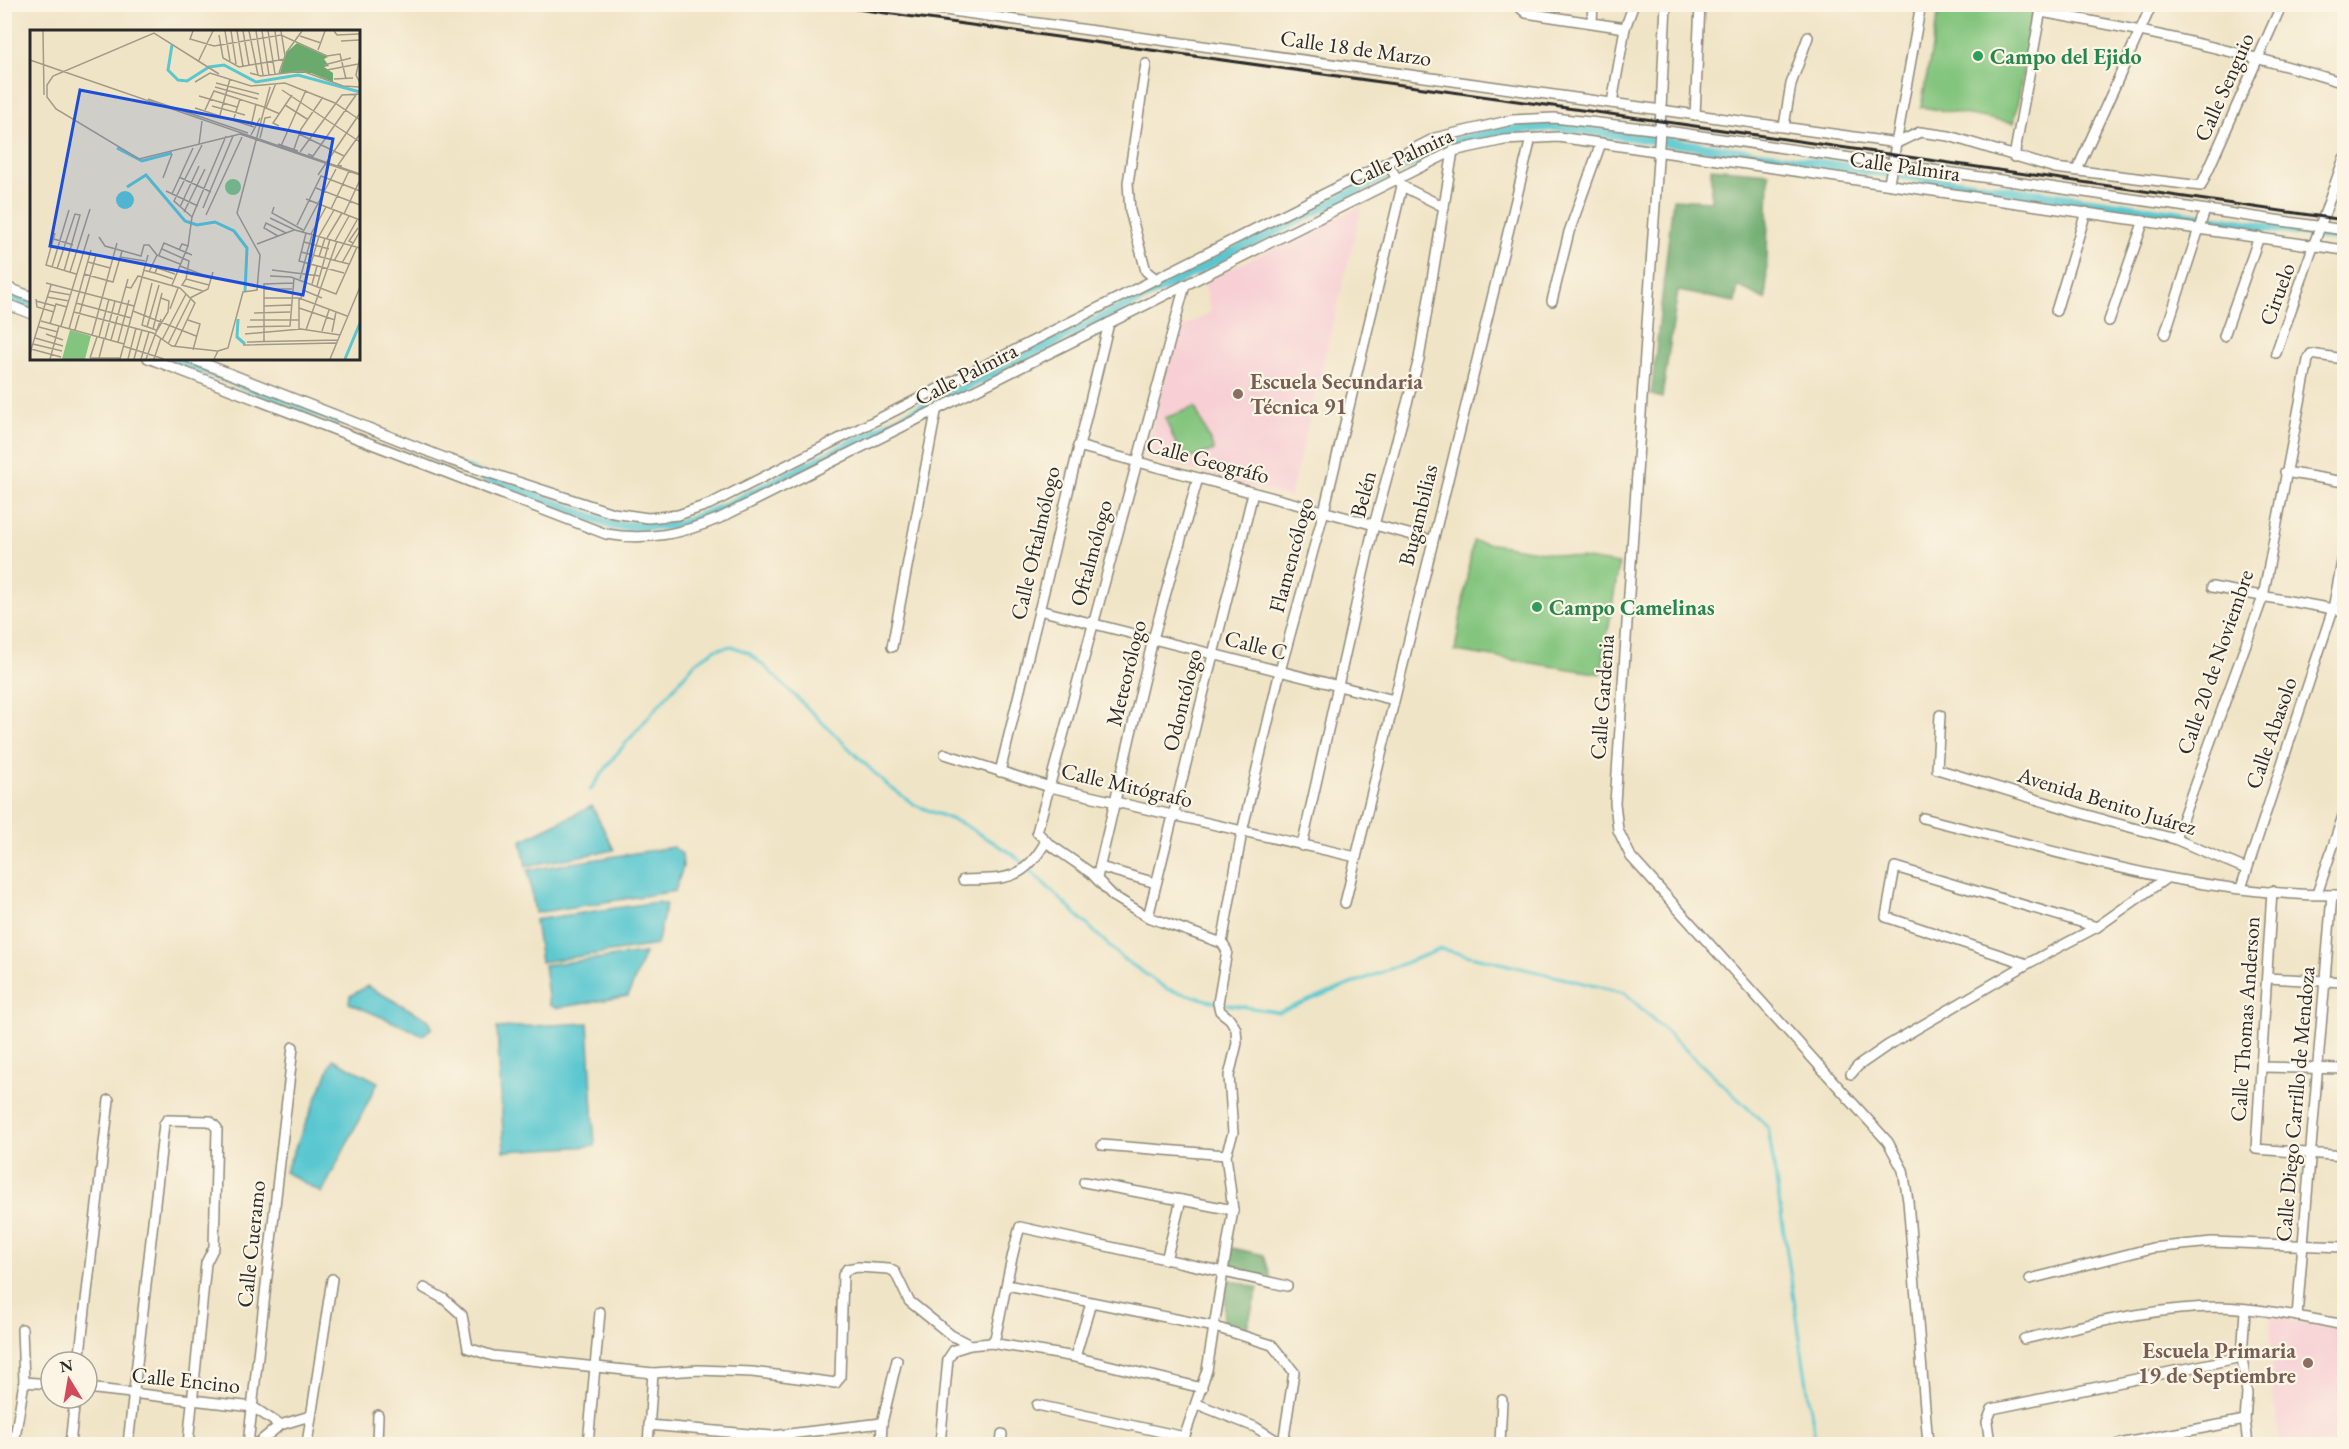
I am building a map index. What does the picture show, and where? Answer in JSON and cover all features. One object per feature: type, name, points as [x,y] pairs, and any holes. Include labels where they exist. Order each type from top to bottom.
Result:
[{"type":"street","name":"Calle 18 de Marzo","points":[[902,4],[1897,143]]},
{"type":"street","points":[[1516,4],[1526,13],[1625,28]]},
{"type":"street","points":[[1592,22],[1593,4]]},
{"type":"street","points":[[1612,103],[1625,28],[1634,4]]},
{"type":"street","name":"Calle Gardenia","points":[[1666,4],[1660,131],[1615,802],[1618,830],[1631,856],[1888,1142],[1903,1170],[1908,1201],[1928,1444]]},
{"type":"street","points":[[1695,115],[1700,4]]},
{"type":"street","points":[[1889,182],[1922,4]]},
{"type":"street","points":[[1897,143],[1920,132],[1949,136],[2047,166],[2077,170],[2152,4]]},
{"type":"street","name":"Calle Senguio","points":[[2077,170],[2200,186],[2282,4]]},
{"type":"street","points":[[2014,157],[2041,8],[2260,57],[2344,83]]},
{"type":"street","points":[[1784,126],[1791,84],[1808,37]]},
{"type":"street","points":[[1146,64],[1128,183],[1130,211],[1146,271],[1158,280]]},
{"type":"street","points":[[195,360],[450,460],[613,513],[648,518],[678,515],[710,504],[1158,280],[1227,254],[1394,173],[1435,138],[1512,120],[1554,118],[1660,131],[2321,229],[2344,230]]},
{"type":"street","name":"Calle Palmira","points":[[153,360],[606,534],[627,537],[661,536],[720,518],[936,412],[1185,285],[1227,254],[1394,173],[1475,144],[1558,137],[1601,142],[1889,182],[2344,250]]},
{"type":"street","name":"Bugambilias","points":[[1345,903],[1431,540],[1531,138]]},
{"type":"street","points":[[1552,301],[1569,232],[1601,142]]},
{"type":"street","name":"Belén","points":[[1302,846],[1374,525],[1419,359],[1453,150]]},
{"type":"street","name":"Ciruelo","points":[[2276,353],[2316,245],[2344,158]]},
{"type":"street","points":[[1394,173],[1444,207]]},
{"type":"street","name":"Flamencólogo","points":[[1183,1441],[1202,1388],[1215,1327],[1233,1210],[1226,1155],[1233,1133],[1229,1076],[1237,1043],[1236,1029],[1230,1019],[1220,1011],[1218,1003],[1227,962],[1227,951],[1222,943],[1242,832],[1280,671],[1324,511],[1394,173]]},
{"type":"street","points":[[2073,209],[2078,193]]},
{"type":"street","points":[[2165,334],[2205,211]]},
{"type":"street","points":[[2056,311],[2086,212]]},
{"type":"street","points":[[2109,321],[2144,220]]},
{"type":"street","points":[[2224,336],[2259,237]]},
{"type":"street","name":"Oftalmólogo","points":[[1046,841],[1037,832],[1185,285]]},
{"type":"street","points":[[4,286],[30,296]]},
{"type":"street","points":[[4,303],[30,313]]},
{"type":"street","name":"Calle Oftalmólogo","points":[[1000,772],[1109,323]]},
{"type":"street","name":"Calle 20 de Noviembre","points":[[2175,839],[2263,597],[2285,472],[2311,354],[2344,358]]},
{"type":"street","points":[[892,647],[936,412]]},
{"type":"street","name":"Calle Geográfo","points":[[1078,446],[1431,540]]},
{"type":"street","points":[[2285,472],[2344,482]]},
{"type":"street","name":"Meteorólogo","points":[[1097,878],[1153,639],[1198,478]]},
{"type":"street","name":"Odontólogo","points":[[1148,917],[1253,493]]},
{"type":"street","name":"Calle Abasolo","points":[[2246,869],[2333,609],[2344,551]]},
{"type":"street","points":[[2212,587],[2344,611]]},
{"type":"street","name":"Calle C","points":[[1039,610],[1394,700]]},
{"type":"street","name":"Avenida Benito Juárez","points":[[1940,715],[1937,769],[2107,821],[2175,839],[2246,869]]},
{"type":"street","name":"Calle Mitógrafo","points":[[945,754],[1050,787],[1356,857]]},
{"type":"street","points":[[2317,894],[2344,813]]},
{"type":"street","points":[[1923,818],[2165,879],[2272,891],[2344,895]]},
{"type":"street","points":[[963,880],[1011,877],[1026,867],[1046,841],[1097,878],[1113,896],[1148,917],[1222,943]]},
{"type":"street","points":[[1100,867],[1156,883]]},
{"type":"street","points":[[2027,964],[1886,917],[1895,867],[2097,927]]},
{"type":"street","points":[[2241,888],[2246,869]]},
{"type":"street","points":[[1851,1074],[1858,1066],[1887,1046],[2027,964],[2097,927],[2165,879]]},
{"type":"street","name":"Calle Thomas Anderson","points":[[2272,891],[2256,1149],[2310,1154]]},
{"type":"street","name":"Calle Diego Carrillo de Mendoza","points":[[2297,1316],[2332,895]]},
{"type":"street","points":[[2267,978],[2344,982]]},
{"type":"street","name":"Calle Cueramo","points":[[248,1444],[293,1047]]},
{"type":"street","points":[[2262,1067],[2344,1069]]},
{"type":"street","points":[[80,1350],[109,1100]]},
{"type":"street","points":[[128,1444],[164,1124],[167,1120],[210,1121],[217,1128],[214,1247],[207,1263],[188,1444]]},
{"type":"street","points":[[1102,1145],[1226,1155]]},
{"type":"street","points":[[2310,1154],[2344,1156]]},
{"type":"street","points":[[1084,1182],[1233,1210]]},
{"type":"street","points":[[1166,1260],[1181,1200]]},
{"type":"street","points":[[991,1343],[995,1338],[1010,1260],[1020,1227],[1287,1286]]},
{"type":"street","points":[[2030,1279],[2152,1248],[2212,1242],[2344,1247]]},
{"type":"street","points":[[424,1288],[444,1299],[462,1315],[468,1348],[493,1356],[653,1373],[698,1370],[752,1372],[836,1383],[840,1377],[843,1275],[847,1269],[858,1267],[889,1269],[895,1272],[909,1301],[951,1335],[970,1345]]},
{"type":"street","points":[[307,1444],[332,1279]]},
{"type":"street","points":[[1007,1285],[1215,1327],[1272,1345],[1294,1372],[1282,1444],[1255,1427],[1197,1404]]},
{"type":"street","points":[[1075,1357],[1091,1303]]},
{"type":"street","points":[[2024,1339],[2150,1313],[2218,1307],[2297,1316],[2344,1325]]},
{"type":"street","points":[[2246,1310],[2242,1357],[2247,1394],[2245,1420],[2248,1444]]},
{"type":"street","points":[[588,1444],[600,1312]]},
{"type":"street","points":[[14,1444],[24,1382],[22,1329]]},
{"type":"street","points":[[940,1444],[948,1359],[954,1350],[970,1345],[991,1343],[1075,1357],[1202,1388]]},
{"type":"street","points":[[1990,1444],[1987,1422],[1992,1409],[2242,1357]]},
{"type":"street","points":[[881,1444],[882,1423],[897,1360]]},
{"type":"street","points":[[648,1444],[653,1373]]},
{"type":"street","points":[[24,1382],[39,1383]]},
{"type":"street","name":"Calle Encino","points":[[99,1390],[253,1407],[280,1425]]},
{"type":"street","points":[[1500,1444],[1502,1400]]},
{"type":"street","points":[[1037,1405],[1183,1441]]},
{"type":"street","points":[[70,1444],[74,1410]]},
{"type":"street","points":[[377,1444],[378,1415]]},
{"type":"street","points":[[257,1444],[280,1425],[310,1416]]},
{"type":"street","points":[[2119,1444],[2245,1420]]},
{"type":"street","points":[[649,1425],[772,1436],[882,1423]]},
{"type":"street","points":[[1001,1444],[1002,1434]]},
{"type":"street","points":[[2343,1444],[2344,1434]]},
{"type":"shaded area","name":"Escuela Secundaria Técnica 91","points":[[1362,206],[1290,497],[1144,457],[1178,330],[1211,312],[1204,282]]},
{"type":"shaded area","name":"Escuela Primaria 19 de Septiembre","points":[[2270,1316],[2344,1330],[2344,1396],[2336,1444],[2280,1444],[2273,1397]]},
{"type":"green space","name":"Campo del Ejido","points":[[1940,4],[2035,5],[2014,123],[1921,107]]},
{"type":"green space","points":[[1711,168],[1769,173],[1766,300],[1738,286],[1735,302],[1678,291],[1662,398],[1651,395],[1673,199],[1711,201]]},
{"type":"green space","points":[[1195,407],[1214,450],[1183,461],[1165,418]]},
{"type":"green space","name":"Campo Camelinas","points":[[1473,541],[1619,564],[1601,674],[1455,651]]},
{"type":"green space","points":[[1232,1248],[1264,1255],[1271,1278],[1227,1269]]},
{"type":"green space","points":[[1228,1279],[1258,1288],[1246,1331],[1222,1325]]},
{"type":"water","points":[[592,806],[614,850],[526,866],[521,841]]},
{"type":"water","points":[[673,847],[682,854],[683,867],[675,891],[535,913],[528,870]]},
{"type":"water","points":[[657,902],[666,904],[657,945],[541,962],[535,920]]},
{"type":"water","points":[[645,953],[628,996],[556,1008],[549,1005],[544,965]]},
{"type":"water","points":[[367,986],[429,1020],[432,1028],[423,1035],[349,1003],[350,996]]},
{"type":"water","points":[[588,1023],[595,1146],[504,1151],[497,1028]]},
{"type":"water","points":[[333,1059],[378,1082],[322,1193],[285,1172]]},
{"type":"waterway","points":[[458,467],[614,526],[680,525],[728,506],[1446,145],[1515,129],[1558,126],[2344,238]]},
{"type":"waterway","points":[[4,293],[30,303]]},
{"type":"waterway","points":[[180,360],[339,421]]},
{"type":"waterway","points":[[590,790],[614,757],[696,662],[716,649],[732,646],[749,653],[764,666],[887,785],[915,805],[963,824],[1014,855],[1121,957],[1167,989],[1218,1003],[1279,1012],[1441,949],[1625,993],[1768,1127],[1816,1444]]},
{"type":"railway","points":[[821,4],[1660,121],[2344,220]]},
{"type":"place","name":"Campo del Ejido","points":[[1978,56]]},
{"type":"place","name":"Escuela Secundaria Técnica 91","points":[[1238,394]]},
{"type":"place","name":"Campo Camelinas","points":[[1537,607]]},
{"type":"place","name":"Escuela Primaria 19 de Septiembre","points":[[2308,1363]]}]
